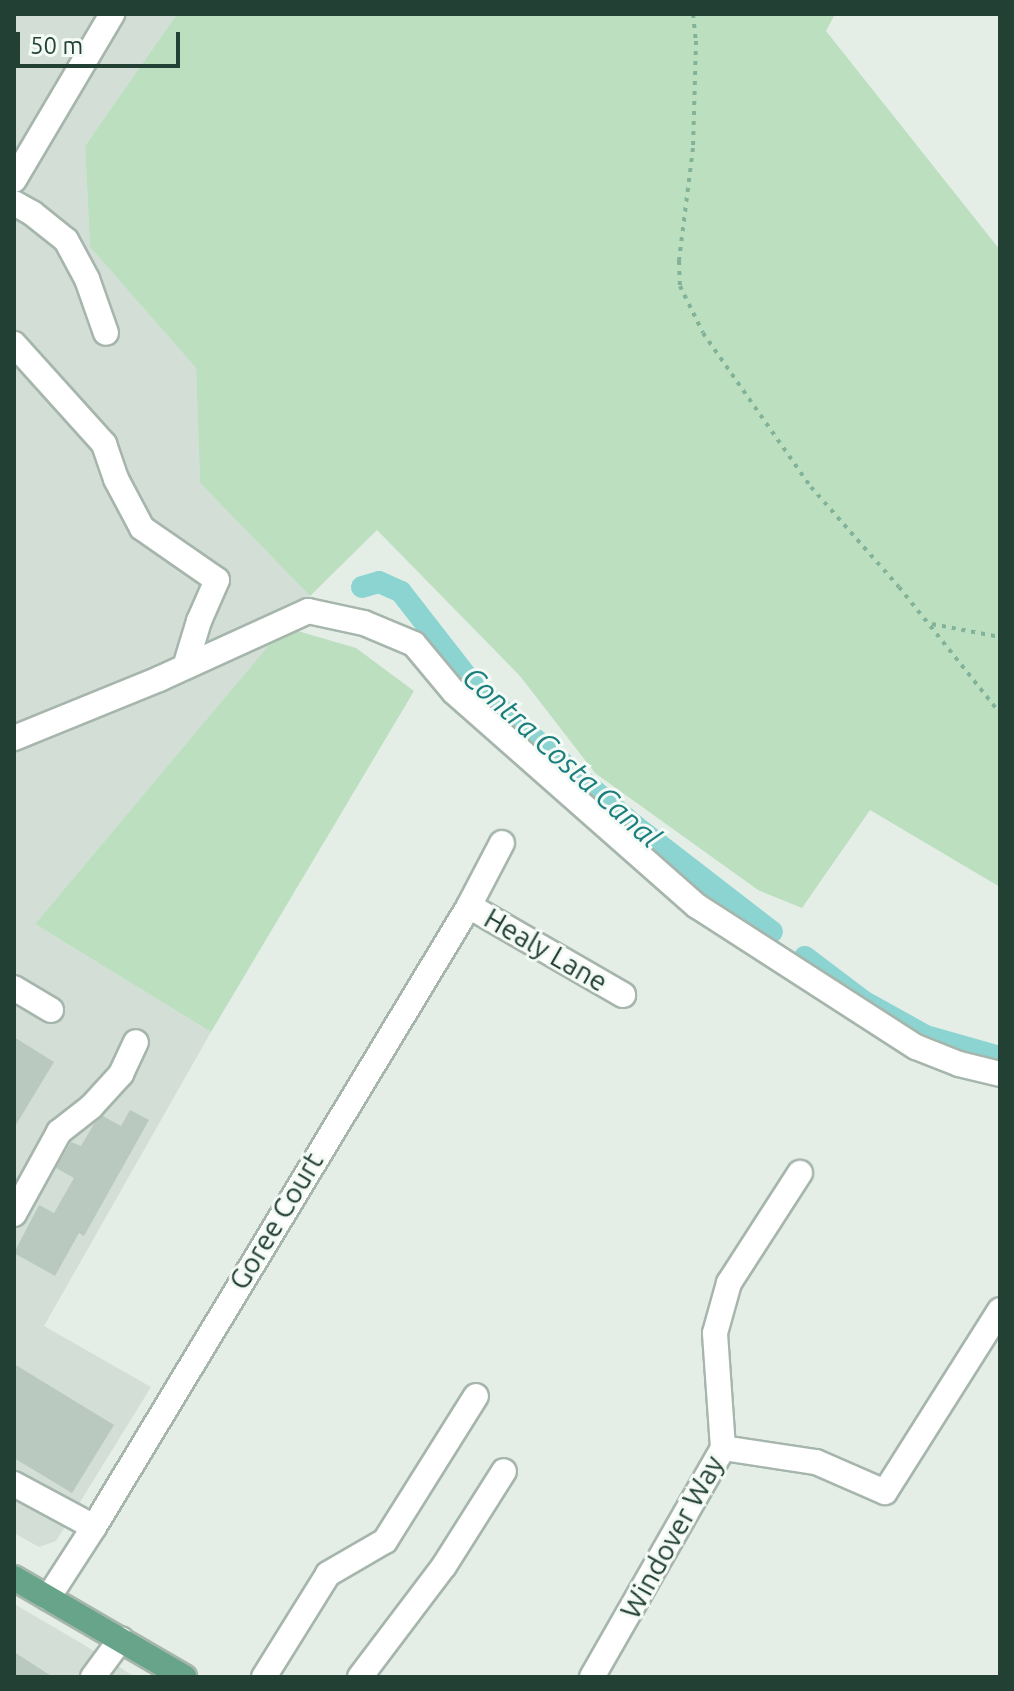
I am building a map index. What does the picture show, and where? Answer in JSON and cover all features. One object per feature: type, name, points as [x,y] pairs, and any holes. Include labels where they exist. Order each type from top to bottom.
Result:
[{"type":"main road","points":[[14,1578],[184,1677]]},
{"type":"street","points":[[14,180],[112,14]]},
{"type":"street","points":[[14,203],[66,240],[87,279],[106,333]]},
{"type":"street","points":[[14,344],[104,444],[116,479],[142,528],[217,580],[199,621],[185,667]]},
{"type":"street","points":[[14,738],[185,667],[308,611],[364,623],[414,644],[454,692],[697,906],[916,1047],[959,1064],[1000,1074]]},
{"type":"street","name":"Goree Court","points":[[48,1598],[469,906],[502,843]]},
{"type":"street","name":"Healy Lane","points":[[469,906],[623,995]]},
{"type":"street","points":[[14,988],[51,1010]]},
{"type":"street","points":[[14,1214],[59,1132],[91,1107],[121,1074],[136,1042]]},
{"type":"street","name":"Windover Way","points":[[592,1677],[723,1448],[715,1333],[729,1283],[800,1173]]},
{"type":"street","points":[[723,1448],[816,1462],[885,1492],[1000,1310]]},
{"type":"street","points":[[264,1677],[328,1574],[385,1541],[476,1396]]},
{"type":"street","points":[[360,1677],[444,1566],[504,1471]]},
{"type":"street","points":[[14,1484],[94,1527]]},
{"type":"street","points":[[93,1677],[121,1639]]},
{"type":"path","points":[[693,14],[696,41],[693,148],[679,261],[680,286],[703,333],[811,487],[929,623],[1000,713]]},
{"type":"path","points":[[929,623],[1000,637]]},
{"type":"shaded area","points":[[14,14],[177,14],[85,146],[90,247],[196,368],[200,483],[310,596],[35,924],[211,1032],[44,1326],[151,1387],[56,1541],[39,1547],[14,1533]]},
{"type":"shaded area","points":[[14,1604],[81,1643],[135,1677],[14,1677]]},
{"type":"green space","points":[[177,14],[835,14],[826,31],[1000,250],[1000,887],[870,810],[802,908],[758,890],[595,773],[520,676],[377,530],[310,596],[200,483],[196,368],[90,247],[85,146]]},
{"type":"green space","points":[[284,627],[356,648],[414,691],[211,1032],[35,924]]},
{"type":"building","points":[[14,1037],[54,1062],[14,1128]]},
{"type":"building","points":[[130,1110],[149,1120],[84,1236],[79,1233],[55,1276],[14,1253],[39,1205],[54,1213],[74,1178],[56,1168],[71,1142],[81,1146],[94,1124],[103,1116],[121,1126]]},
{"type":"building","points":[[14,1364],[114,1425],[72,1493],[14,1458]]},
{"type":"building","points":[[14,1652],[53,1677],[14,1677]]},
{"type":"waterway","name":"Contra Costa Canal","points":[[362,587],[379,582],[401,592],[475,687],[635,826],[772,932]]},
{"type":"waterway","name":"Contra Costa Canal","points":[[805,957],[863,1001],[926,1036],[1000,1057]]}]
